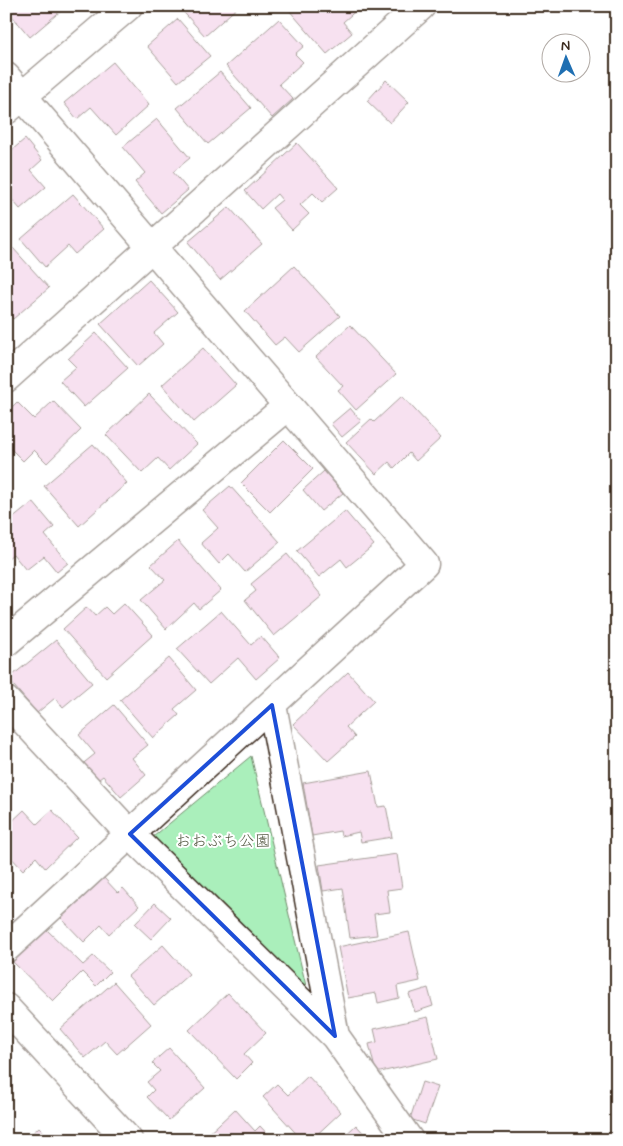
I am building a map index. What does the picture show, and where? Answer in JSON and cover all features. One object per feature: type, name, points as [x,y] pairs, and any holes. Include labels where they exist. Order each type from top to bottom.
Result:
[{"type":"street","points":[[6,948],[424,564],[152,246],[12,94],[128,6]]},
{"type":"street","points":[[6,378],[422,6]]},
{"type":"street","points":[[6,642],[288,406]]},
{"type":"street","points":[[6,701],[130,834],[335,1036],[409,1140]]},
{"type":"street","points":[[272,705],[335,1036]]},
{"type":"street","points":[[6,1008],[128,1140]]},
{"type":"highlighted area","points":[[272,705],[335,1036],[130,834]]},
{"type":"green space","name":"おおぶち公園","points":[[251,756],[307,990],[153,837]]},
{"type":"building","points":[[6,6],[60,6],[63,9],[30,37],[6,9]]},
{"type":"building","points":[[178,6],[239,6],[205,36]]},
{"type":"building","points":[[291,6],[360,7],[343,22],[352,33],[327,54],[288,9]]},
{"type":"building","points":[[178,19],[210,56],[178,82],[147,46]]},
{"type":"building","points":[[279,19],[304,46],[295,54],[303,62],[279,84],[293,99],[272,118],[226,66]]},
{"type":"building","points":[[113,62],[149,105],[116,135],[91,107],[77,119],[64,103]]},
{"type":"building","points":[[220,72],[251,108],[208,144],[177,108]]},
{"type":"building","points":[[386,80],[409,102],[390,123],[367,101]]},
{"type":"building","points":[[157,119],[190,158],[173,172],[188,190],[161,213],[135,182],[145,173],[123,147]]},
{"type":"building","points":[[25,139],[42,160],[31,170],[46,187],[20,209],[9,196],[6,198],[6,155]]},
{"type":"building","points":[[297,143],[338,188],[322,202],[313,193],[300,205],[309,214],[292,230],[272,208],[282,200],[277,194],[261,209],[245,191]]},
{"type":"building","points":[[73,194],[104,229],[75,254],[68,246],[45,267],[21,239]]},
{"type":"building","points":[[229,207],[262,244],[220,280],[188,242]]},
{"type":"building","points":[[13,248],[49,288],[13,319],[6,312],[6,255]]},
{"type":"building","points":[[294,266],[340,316],[299,352],[285,337],[275,345],[245,311]]},
{"type":"building","points":[[149,280],[178,312],[154,333],[163,344],[138,366],[100,324]]},
{"type":"building","points":[[350,325],[396,374],[356,410],[338,390],[343,386],[316,357]]},
{"type":"building","points":[[96,333],[128,368],[84,407],[60,381],[76,367],[68,359]]},
{"type":"building","points":[[203,348],[236,385],[194,422],[162,385]]},
{"type":"building","points":[[149,394],[197,444],[169,470],[158,458],[142,473],[106,435]]},
{"type":"building","points":[[402,396],[441,438],[416,461],[409,453],[394,468],[389,462],[376,474],[346,442],[371,419],[374,422]]},
{"type":"building","points":[[53,401],[81,430],[47,463],[34,450],[23,461],[6,444],[6,413],[17,402],[34,419]]},
{"type":"building","points":[[350,408],[361,421],[342,437],[331,424]]},
{"type":"building","points":[[284,440],[313,469],[270,512],[241,483]]},
{"type":"building","points":[[93,444],[127,483],[79,526],[44,486]]},
{"type":"building","points":[[324,471],[343,493],[321,511],[303,490]]},
{"type":"building","points":[[230,486],[280,542],[245,572],[229,554],[219,564],[201,543],[218,528],[202,510]]},
{"type":"building","points":[[33,502],[54,527],[45,535],[68,563],[57,572],[44,556],[26,570],[13,554],[6,560],[6,524]]},
{"type":"building","points":[[345,511],[374,545],[347,567],[341,559],[319,577],[297,551]]},
{"type":"building","points":[[178,541],[221,590],[199,609],[194,603],[166,629],[141,600],[165,580],[151,565]]},
{"type":"building","points":[[287,554],[322,596],[274,636],[245,600],[256,591],[251,584]]},
{"type":"building","points":[[124,603],[153,635],[106,677],[63,629],[87,607],[95,616],[105,607],[112,614]]},
{"type":"building","points":[[221,611],[251,645],[261,636],[280,658],[256,679],[238,658],[209,684],[177,649]]},
{"type":"building","points":[[56,640],[92,683],[63,707],[55,698],[37,713],[8,679]]},
{"type":"building","points":[[169,658],[196,690],[174,709],[179,715],[153,738],[120,700]]},
{"type":"building","points":[[348,672],[374,701],[346,727],[355,737],[328,761],[293,724]]},
{"type":"building","points":[[114,705],[148,745],[132,758],[146,775],[121,797],[103,776],[94,783],[80,766],[95,754],[79,735]]},
{"type":"building","points":[[371,771],[378,807],[386,806],[392,837],[361,842],[359,832],[341,836],[340,831],[312,836],[303,783]]},
{"type":"building","points":[[24,810],[37,824],[52,810],[77,837],[45,868],[36,857],[23,870],[6,852],[6,827]]},
{"type":"building","points":[[397,854],[402,888],[387,890],[390,912],[374,914],[377,935],[350,938],[343,888],[323,891],[319,865]]},
{"type":"building","points":[[104,878],[118,893],[123,888],[139,906],[109,934],[101,925],[84,942],[61,918]]},
{"type":"building","points":[[155,903],[171,918],[151,939],[135,924]]},
{"type":"building","points":[[46,929],[83,965],[93,956],[110,972],[96,986],[82,972],[53,1001],[13,962]]},
{"type":"building","points":[[409,932],[420,981],[397,986],[399,998],[378,1003],[376,993],[348,998],[338,947]]},
{"type":"building","points":[[163,945],[189,974],[154,1005],[128,976]]},
{"type":"building","points":[[114,982],[151,1024],[117,1054],[105,1041],[85,1058],[60,1029]]},
{"type":"building","points":[[428,988],[433,1006],[415,1012],[409,994]]},
{"type":"building","points":[[228,993],[266,1033],[244,1054],[252,1063],[236,1079],[189,1030]]},
{"type":"building","points":[[428,1017],[438,1059],[376,1073],[369,1044],[377,1042],[374,1029]]},
{"type":"building","points":[[169,1048],[205,1088],[169,1120],[147,1097],[154,1090],[147,1082],[160,1071],[152,1063]]},
{"type":"building","points":[[308,1076],[341,1112],[311,1140],[302,1140],[263,1097],[277,1084],[288,1095]]},
{"type":"building","points":[[422,1082],[438,1087],[425,1124],[410,1119]]},
{"type":"building","points":[[235,1109],[255,1131],[260,1126],[273,1140],[206,1140],[204,1138]]},
{"type":"building","points":[[356,1125],[370,1140],[340,1140]]},
{"type":"building","points":[[39,1127],[52,1140],[25,1140]]}]
